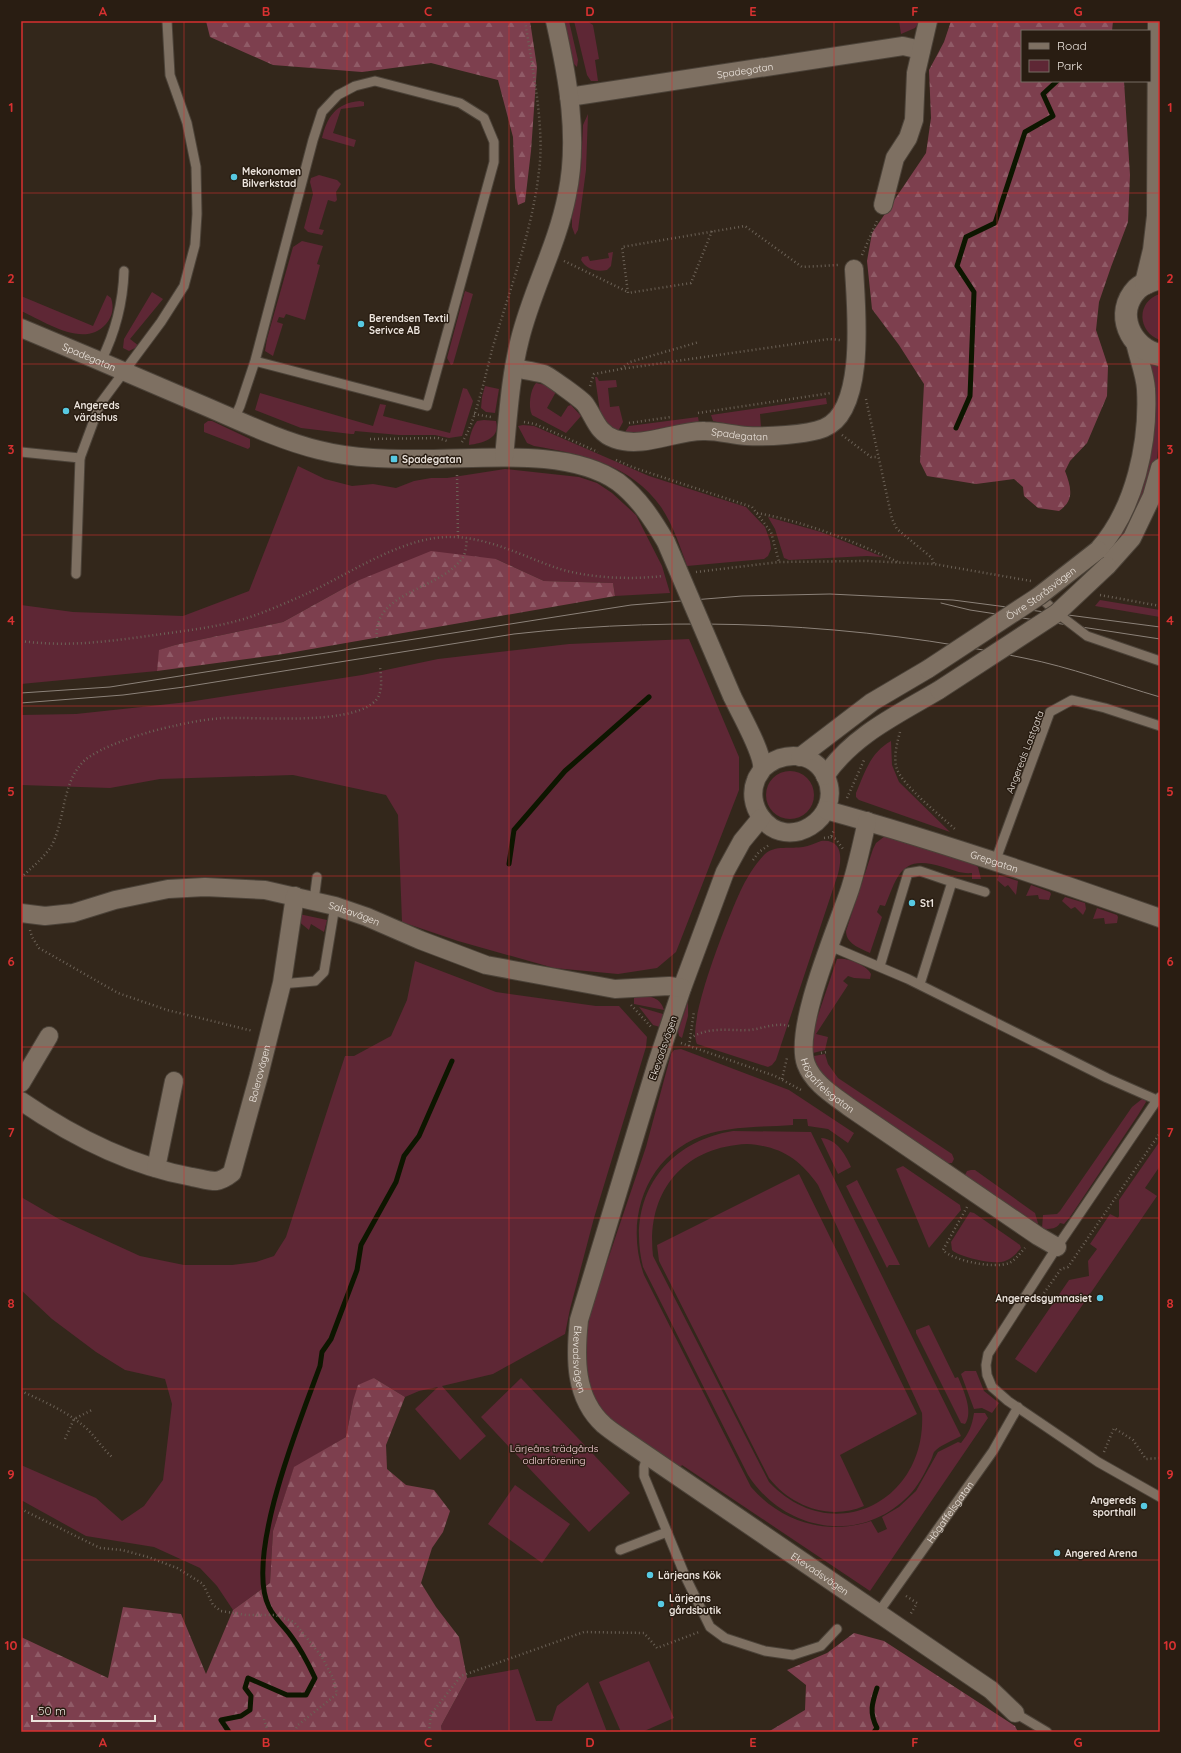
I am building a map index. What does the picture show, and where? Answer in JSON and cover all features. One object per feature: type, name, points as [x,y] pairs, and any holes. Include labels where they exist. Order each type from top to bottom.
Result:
[{"type":"street","points":[[504,457],[514,368],[520,338],[551,254],[567,194],[572,158],[569,97],[555,21]]},
{"type":"street","points":[[883,205],[895,158],[908,138],[914,120],[916,73],[928,21]]},
{"type":"street","points":[[1158,21],[1158,216],[1154,250],[1153,280],[1137,290],[1130,299],[1126,310],[1126,321],[1129,332],[1135,342],[1143,349],[1160,355]]},
{"type":"street","name":"Spadegatan","points":[[569,97],[903,46],[921,50]]},
{"type":"street","points":[[834,423],[844,409],[852,384],[856,341],[847,267]]},
{"type":"street","name":"Spadegatan","points":[[21,328],[234,419],[318,450],[348,456],[422,459],[504,457],[564,462],[598,472],[616,481],[640,503],[666,542],[732,696],[759,753],[762,770]]},
{"type":"street","name":"Övre Storåsvägen","points":[[800,757],[872,702],[928,669],[1039,596],[1098,550],[1110,534],[1127,502],[1139,472],[1143,447],[1146,389],[1135,342]]},
{"type":"street","name":"Spadegatan","points":[[514,368],[544,374],[584,403],[602,433],[616,440],[634,442],[699,431],[747,436],[785,435],[823,428],[834,423]]},
{"type":"street","points":[[826,776],[837,759],[859,739],[939,690],[1057,613],[1107,566],[1132,538],[1152,496],[1160,468]]},
{"type":"street","points":[[790,756],[800,757],[815,764],[826,776],[833,812],[809,829],[796,832],[783,832],[771,827],[762,818],[756,809],[753,799],[753,788],[762,770],[770,762],[779,758],[790,756]]},
{"type":"street","name":"Grepgatan","points":[[833,812],[867,821],[994,862],[1160,918]]},
{"type":"street","name":"Ekevadsvägen","points":[[762,818],[742,841],[725,872],[682,988],[657,1063],[591,1276],[579,1320],[576,1346],[578,1376],[582,1392],[591,1409],[603,1424],[647,1456],[991,1690],[1015,1713]]},
{"type":"street","name":"Högaffelsgatan","points":[[867,821],[850,888],[804,1028],[803,1052],[806,1064],[812,1075],[819,1083],[848,1107],[1038,1236],[1053,1254]]},
{"type":"street","name":"Salsavägen","points":[[26,914],[57,915],[73,913],[115,900],[168,889],[242,888],[295,896],[335,906],[367,917],[420,940],[486,965],[615,989],[669,986],[682,988]]},
{"type":"street","name":"Bolerovägen","points":[[21,1101],[65,1128],[118,1155],[156,1168],[215,1181],[224,1179],[232,1173],[270,1034],[282,984],[295,896]]},
{"type":"street","points":[[21,1083],[49,1036]]},
{"type":"street","points":[[156,1168],[174,1081]]},
{"type":"lane","points":[[76,574],[80,458],[100,404],[125,372],[184,286],[195,245],[197,214],[196,167],[187,123],[170,75],[167,21]]},
{"type":"lane","points":[[234,419],[240,406],[255,361],[313,140],[322,112],[338,95],[355,86],[375,80],[460,103],[484,118],[494,142],[494,162],[427,406],[255,361]]},
{"type":"lane","points":[[101,362],[107,350],[123,295],[124,272]]},
{"type":"lane","points":[[21,452],[80,458]]},
{"type":"lane","points":[[1039,596],[1057,613],[1087,636],[1160,661]]},
{"type":"lane","name":"Angereds Lastgata","points":[[994,862],[1050,712],[1072,700],[1105,708],[1160,726]]},
{"type":"lane","points":[[880,966],[908,873],[920,871],[985,892]]},
{"type":"lane","points":[[314,900],[317,877]]},
{"type":"lane","points":[[920,984],[952,882]]},
{"type":"lane","points":[[282,984],[315,981],[324,972],[335,906]]},
{"type":"lane","points":[[830,946],[920,984],[1107,1078],[1159,1098],[1053,1254],[988,1354],[986,1366],[987,1375],[992,1387],[1018,1407],[1098,1462],[1160,1497]]},
{"type":"lane","name":"Högaffelsgatan","points":[[878,1613],[896,1590],[993,1451],[1018,1407]]},
{"type":"lane","points":[[647,1456],[644,1467],[644,1476],[692,1592],[710,1627],[725,1638],[765,1651],[793,1655],[821,1646],[837,1629]]},
{"type":"lane","points":[[620,1550],[667,1532]]},
{"type":"lane","points":[[1015,1713],[1047,1732]]},
{"type":"path","points":[[463,442],[474,414],[515,279],[532,212],[540,171],[540,139],[525,21]]},
{"type":"path","points":[[628,292],[622,247],[745,226],[802,267],[847,267],[868,243],[883,205]]},
{"type":"path","points":[[551,254],[628,292],[691,283],[712,232]]},
{"type":"path","points":[[584,403],[594,374],[829,339],[856,341]]},
{"type":"path","points":[[621,369],[630,362],[699,342]]},
{"type":"path","points":[[691,414],[852,384],[858,380],[863,389],[888,507],[897,529],[932,558],[934,564]]},
{"type":"path","points":[[474,414],[535,424],[604,454]]},
{"type":"path","points":[[616,440],[626,424],[677,416]]},
{"type":"path","points":[[834,423],[843,435],[872,457],[878,457]]},
{"type":"path","points":[[611,458],[632,467],[752,506],[771,532],[779,562]]},
{"type":"path","points":[[457,472],[458,538]]},
{"type":"path","points":[[757,513],[775,516],[822,531],[899,563]]},
{"type":"path","points":[[21,641],[47,645],[83,644],[221,625],[250,617],[305,594],[384,555],[434,538],[458,538],[487,542],[554,567],[575,573],[635,578],[664,576]]},
{"type":"path","points":[[377,638],[376,628],[384,611],[396,601],[454,568],[464,556],[467,539]]},
{"type":"path","points":[[694,572],[779,562],[867,561],[934,564],[1026,580]]},
{"type":"path","points":[[1113,598],[1160,606]]},
{"type":"path","points":[[21,878],[43,857],[52,844],[74,774],[88,757],[132,738],[173,726],[211,719],[299,718],[357,712],[374,702],[379,694],[381,686],[380,666]]},
{"type":"path","points":[[894,733],[900,729],[896,751],[896,768],[903,780],[961,835]]},
{"type":"path","points":[[817,838],[831,837],[833,812],[865,756]]},
{"type":"path","points":[[751,862],[758,852],[770,844],[775,844]]},
{"type":"path","points":[[26,914],[32,937],[39,948],[118,993],[167,1010],[270,1034]]},
{"type":"path","points":[[694,1010],[689,1046],[775,1076]]},
{"type":"path","points":[[690,1038],[700,1033],[717,1030],[748,1030],[779,1025],[792,1027]]},
{"type":"path","points":[[1043,1295],[1061,1269],[1068,1267],[1160,1133]]},
{"type":"path","points":[[968,1206],[946,1243],[943,1250],[947,1255],[958,1259],[1002,1265],[1015,1259],[1027,1246]]},
{"type":"path","points":[[21,1391],[74,1419],[90,1432],[112,1457]]},
{"type":"path","points":[[65,1438],[74,1419],[92,1410]]},
{"type":"path","points":[[1105,1449],[1114,1428],[1133,1440],[1146,1459],[1160,1458]]},
{"type":"path","points":[[21,1509],[100,1548],[128,1552],[176,1568],[203,1584],[213,1604],[221,1611],[246,1615],[275,1615],[294,1622],[322,1657],[333,1678],[337,1694],[298,1725],[294,1732]]},
{"type":"path","points":[[896,1590],[917,1603],[903,1630]]},
{"type":"path","points":[[429,1732],[430,1714],[461,1676],[474,1671],[584,1632],[644,1633],[657,1648],[710,1627]]},
{"type":"path","points":[[264,1719],[268,1732]]},
{"type":"green space","points":[[206,21],[530,21],[537,67],[531,151],[525,202],[518,205],[515,188],[513,137],[498,80],[431,63],[362,72],[273,65],[210,37]]},
{"type":"green space","points":[[564,21],[569,21],[578,60],[577,67],[574,64]]},
{"type":"green space","points":[[574,21],[587,21],[593,25],[599,59],[595,60],[598,81],[591,81],[587,75]]},
{"type":"green space","points":[[899,21],[920,21],[915,28],[901,34]]},
{"type":"green space","points":[[951,21],[1113,21],[1112,30],[1021,30],[1021,82],[1124,82],[1130,175],[1128,222],[1099,302],[1096,330],[1108,366],[1107,396],[1087,443],[1070,461],[1065,471],[1069,482],[1070,498],[1064,507],[1059,511],[1038,508],[1024,496],[1023,487],[1014,479],[976,484],[927,476],[920,462],[924,384],[899,345],[872,309],[867,261],[872,233],[926,153],[931,118],[929,70],[944,42]]},
{"type":"green space","points":[[352,102],[364,102],[364,106],[341,109],[333,133],[356,140],[354,147],[322,138],[324,130],[334,112]]},
{"type":"green space","points":[[588,114],[586,170],[578,230],[575,235],[572,227],[572,217],[581,168],[583,125]]},
{"type":"green space","points":[[319,175],[337,180],[341,184],[336,192],[337,200],[335,202],[328,200],[319,229],[324,230],[322,235],[308,232],[304,228],[313,194],[310,182],[311,178]]},
{"type":"green space","points":[[302,241],[323,246],[317,264],[320,265],[305,320],[286,314],[284,318],[279,317],[277,322],[283,324],[273,356],[265,351],[267,339],[293,247]]},
{"type":"green space","points":[[613,252],[611,266],[607,270],[592,270],[581,260],[582,257],[588,256],[590,261],[609,258],[608,253]]},
{"type":"green space","points":[[465,291],[473,294],[453,364],[451,365],[447,358]]},
{"type":"green space","points":[[152,292],[163,299],[130,339],[139,346],[129,351],[123,348],[124,339]]},
{"type":"green space","points":[[1160,294],[1160,340],[1152,336],[1147,330],[1142,317],[1143,310],[1147,303],[1152,298]]},
{"type":"green space","points":[[107,295],[111,298],[112,305],[110,318],[106,324],[97,331],[87,334],[76,334],[53,327],[21,311],[21,296],[93,326]]},
{"type":"green space","points":[[1144,359],[1160,361],[1160,424],[1157,461],[1126,534],[1104,557],[1113,545],[1127,516]]},
{"type":"green space","points":[[595,377],[597,377],[599,381],[616,380],[617,387],[608,388],[610,407],[619,406],[623,422],[617,433],[607,426],[600,412]]},
{"type":"green space","points":[[536,383],[550,386],[557,390],[547,408],[561,417],[568,406],[571,405],[581,416],[566,433],[532,415],[530,399],[532,390]]},
{"type":"green space","points":[[485,386],[499,389],[495,413],[486,412],[481,408]]},
{"type":"green space","points":[[463,388],[467,389],[473,401],[462,436],[449,438],[435,435],[399,435],[355,431],[354,434],[351,434],[301,428],[255,410],[260,393],[373,426],[380,404],[386,405],[383,416],[450,433]]},
{"type":"green space","points":[[826,398],[827,404],[760,414],[761,427],[752,428],[717,422],[713,421],[711,415]]},
{"type":"green space","points":[[698,417],[699,423],[656,429],[646,433],[623,435],[629,426]]},
{"type":"green space","points":[[208,421],[212,421],[250,439],[250,447],[248,449],[204,432],[204,424]]},
{"type":"green space","points":[[477,421],[496,421],[496,432],[485,441],[469,445],[470,436],[475,424]]},
{"type":"green space","points":[[518,426],[534,426],[649,476],[746,507],[765,527],[771,549],[768,556],[764,559],[687,566],[676,536],[661,507],[636,481],[621,471],[588,458],[534,446],[527,443]]},
{"type":"green space","points":[[298,466],[325,479],[352,486],[373,484],[396,488],[414,481],[431,478],[447,478],[505,469],[579,477],[597,483],[612,493],[636,515],[662,566],[670,593],[615,596],[613,583],[544,581],[496,559],[357,581],[283,622],[175,645],[160,650],[157,671],[21,684],[21,605],[73,612],[183,616],[249,591]]},
{"type":"green space","points":[[768,517],[821,532],[883,557],[867,556],[789,560],[784,558],[775,529]]},
{"type":"green space","points":[[431,551],[496,559],[544,581],[613,583],[615,596],[283,654],[157,671],[159,650],[175,645],[283,622],[357,581]]},
{"type":"green space","points":[[1100,600],[1160,610],[1160,617],[1095,606]]},
{"type":"green space","points":[[689,639],[739,757],[739,790],[676,952],[657,968],[618,974],[554,968],[458,941],[402,922],[398,815],[386,795],[293,775],[160,779],[110,788],[21,785],[21,715],[76,714],[188,702],[362,675],[438,659],[569,644]]},
{"type":"green space","points":[[891,741],[892,765],[899,782],[950,832],[859,800],[856,797],[856,793],[865,770],[873,757]]},
{"type":"green space","points":[[785,771],[795,771],[807,778],[814,790],[814,800],[807,812],[795,819],[785,819],[777,815],[770,808],[766,800],[766,790],[770,782],[777,775]]},
{"type":"green space","points":[[885,836],[974,864],[978,867],[981,879],[972,879],[972,873],[961,872],[929,864],[918,863],[910,865],[898,876],[885,906],[880,905],[877,912],[882,917],[870,953],[851,942],[848,939],[846,931],[873,849],[876,843]]},
{"type":"green space","points":[[821,841],[828,841],[837,846],[840,856],[838,874],[776,1060],[768,1067],[697,1044],[695,1032],[698,1014],[710,969],[727,923],[748,877],[765,854],[773,849],[803,847]]},
{"type":"green space","points":[[999,875],[1018,881],[1016,895],[1008,885],[1005,887],[997,880]]},
{"type":"green space","points":[[1031,885],[1050,892],[1051,894],[1049,900],[1039,899],[1038,895],[1026,896]]},
{"type":"green space","points":[[1065,897],[1085,903],[1086,909],[1083,915],[1075,907],[1071,909],[1062,901]]},
{"type":"green space","points":[[1097,908],[1117,915],[1117,923],[1105,924],[1104,918],[1093,919]]},
{"type":"green space","points":[[299,914],[327,920],[324,932],[311,924],[309,930],[298,921]]},
{"type":"green space","points":[[837,959],[846,959],[861,965],[871,974],[870,979],[848,976],[843,981],[848,985],[816,1034],[828,1037],[825,1050],[813,1053],[812,1043],[814,1027]]},
{"type":"green space","points":[[415,961],[496,992],[596,1006],[619,1006],[647,1037],[646,1047],[594,1218],[570,1309],[565,1334],[493,1374],[442,1386],[486,1436],[460,1460],[415,1409],[438,1387],[419,1391],[405,1397],[374,1378],[353,1401],[346,1437],[294,1468],[273,1531],[270,1583],[233,1610],[217,1586],[200,1568],[154,1547],[86,1536],[21,1500],[21,1465],[96,1498],[122,1521],[144,1506],[163,1480],[172,1404],[165,1379],[125,1370],[96,1352],[52,1319],[21,1290],[21,1197],[59,1219],[140,1256],[184,1265],[232,1265],[256,1262],[274,1256],[286,1237],[345,1056],[354,1056],[391,1036],[407,1000]]},
{"type":"green space","points":[[634,995],[648,996],[656,999],[662,1005],[664,1010],[634,1004]]},
{"type":"green space","points":[[688,1002],[688,1016],[682,1038],[679,1036],[678,1031]]},
{"type":"green space","points":[[639,1007],[663,1014],[660,1027],[653,1025]]},
{"type":"green space","points":[[681,1049],[789,1090],[854,1133],[848,1143],[828,1129],[808,1126],[807,1119],[793,1119],[793,1125],[741,1128],[711,1133],[689,1142],[671,1154],[657,1170],[646,1189],[639,1209],[637,1231],[638,1253],[644,1275],[751,1487],[776,1509],[806,1523],[838,1527],[871,1521],[878,1533],[887,1529],[882,1517],[899,1507],[916,1491],[938,1452],[958,1442],[961,1443],[970,1429],[974,1413],[985,1413],[988,1418],[870,1591],[682,1465],[679,1469],[629,1435],[600,1409],[590,1390],[586,1371],[585,1327],[646,1147],[671,1054],[674,1050]]},
{"type":"green space","points":[[825,1054],[828,1064],[838,1078],[952,1154],[954,1159],[952,1163],[945,1163],[849,1098],[824,1076],[816,1065],[814,1056]]},
{"type":"green space","points":[[1142,1099],[1145,1099],[1146,1102],[1070,1217],[1064,1224],[1060,1223],[1055,1228],[1042,1228],[1043,1215],[1057,1214],[1060,1211],[1132,1107]]},
{"type":"green space","points":[[733,1131],[811,1132],[961,1436],[943,1445],[934,1452],[923,1476],[912,1492],[893,1509],[871,1520],[849,1526],[826,1526],[803,1520],[782,1510],[764,1495],[748,1475],[643,1267],[639,1242],[640,1219],[646,1197],[656,1178],[670,1161],[687,1147],[709,1137]],"holes":[[[747,1144],[769,1147],[787,1155],[803,1167],[818,1185],[922,1413],[919,1444],[909,1471],[892,1492],[871,1506],[846,1513],[820,1512],[794,1502],[769,1482],[653,1256],[652,1233],[656,1212],[663,1194],[673,1178],[687,1164],[704,1154],[724,1147]]]},
{"type":"green space","points":[[821,1138],[832,1141],[836,1144],[843,1152],[851,1167],[838,1174]]},
{"type":"green space","points":[[1160,1141],[1160,1166],[1145,1188],[1157,1196],[1036,1373],[1015,1359],[1069,1280],[1089,1276],[1088,1261],[1097,1249],[1090,1244],[1110,1214],[1118,1218],[1119,1200]]},
{"type":"green space","points":[[903,1166],[960,1205],[961,1210],[929,1248],[896,1169]]},
{"type":"green space","points":[[975,1170],[1035,1213],[1038,1223],[1036,1226],[964,1177],[967,1171]]},
{"type":"green space","points":[[799,1174],[917,1414],[840,1455],[864,1506],[837,1512],[824,1511],[799,1503],[778,1488],[769,1478],[659,1261],[657,1245]]},
{"type":"green space","points":[[857,1180],[900,1265],[889,1265],[887,1268],[846,1186]]},
{"type":"green space","points":[[970,1212],[974,1213],[1020,1245],[1021,1248],[1010,1259],[1001,1262],[983,1261],[956,1253],[952,1250],[951,1242]]},
{"type":"green space","points":[[929,1325],[955,1378],[958,1377],[965,1394],[968,1413],[965,1424],[961,1423],[916,1333],[916,1330]]},
{"type":"green space","points":[[965,1371],[976,1371],[984,1391],[999,1403],[992,1413],[982,1408],[974,1409],[961,1374]]},
{"type":"green space","points":[[374,1378],[405,1397],[386,1445],[387,1469],[406,1485],[434,1490],[450,1511],[443,1532],[432,1548],[421,1583],[436,1607],[459,1637],[467,1678],[441,1726],[442,1732],[21,1732],[21,1637],[108,1678],[123,1607],[181,1614],[206,1674],[233,1610],[270,1583],[273,1531],[294,1467],[346,1437],[353,1401],[358,1385]]},
{"type":"green space","name":"Lärjeåns trädgårds odlarförening","points":[[521,1378],[630,1493],[589,1532],[481,1417]]},
{"type":"green space","points":[[515,1485],[570,1524],[542,1563],[488,1524]]},
{"type":"green space","points":[[854,1633],[884,1641],[1015,1726],[1018,1732],[768,1732],[805,1710],[806,1685],[787,1670],[827,1653]]},
{"type":"green space","points":[[649,1661],[674,1718],[642,1732],[621,1732],[599,1682]]},
{"type":"green space","points":[[518,1669],[536,1721],[552,1721],[557,1706],[588,1682],[607,1732],[442,1732],[441,1726],[467,1678]]},
{"type":"waterway","points":[[956,428],[970,396],[974,292],[957,266],[966,237],[995,223],[1025,132],[1053,116],[1043,94],[1056,82]]},
{"type":"waterway","points":[[509,864],[514,830],[565,771],[649,697]]},
{"type":"waterway","points":[[229,1732],[221,1720],[241,1716],[250,1710],[251,1696],[245,1688],[248,1678],[287,1695],[306,1695],[315,1678],[298,1646],[269,1607],[263,1584],[264,1555],[269,1522],[278,1487],[300,1418],[320,1366],[322,1352],[331,1339],[357,1270],[361,1245],[396,1182],[404,1156],[419,1136],[452,1061]]},
{"type":"waterway","points":[[874,1732],[877,1728],[874,1723],[872,1708],[877,1688]]},
{"type":"tram line","points":[[21,693],[110,687],[631,605],[742,596],[830,594],[953,600],[1160,627]]},
{"type":"tram line","points":[[941,603],[970,610],[1160,639]]},
{"type":"tram line","points":[[21,703],[123,695],[184,687],[514,634],[578,628],[706,624],[834,630],[961,646],[1058,666],[1160,697]]},
{"type":"place","name":"Mekonomen Bilverkstad","points":[[234,177]]},
{"type":"place","name":"Berendsen Textil Serivce AB","points":[[361,324]]},
{"type":"place","name":"Angereds värdshus","points":[[66,411]]},
{"type":"place","name":"Spadegatan","points":[[394,459]]},
{"type":"place","name":"St1","points":[[912,903]]},
{"type":"place","name":"Angeredsgymnasiet","points":[[1100,1298]]},
{"type":"place","name":"Angereds sporthall","points":[[1144,1506]]},
{"type":"place","name":"Angered Arena","points":[[1057,1553]]},
{"type":"place","name":"Lärjeans Kök","points":[[650,1575]]},
{"type":"place","name":"Lärjeans gårdsbutik","points":[[661,1604]]}]
